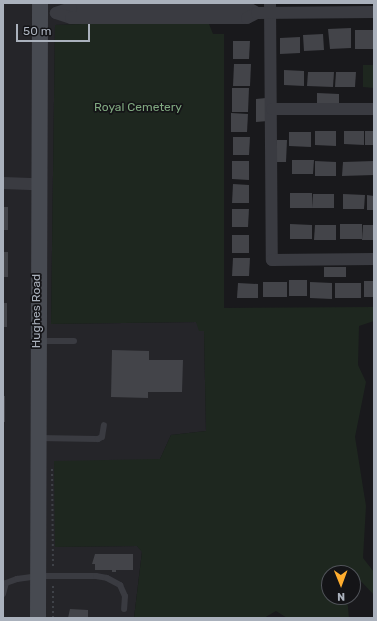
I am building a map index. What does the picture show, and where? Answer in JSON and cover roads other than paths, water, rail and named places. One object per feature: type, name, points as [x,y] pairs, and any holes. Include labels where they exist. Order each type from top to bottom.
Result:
[{"type":"main road","name":"Hughes Road","points":[[38,618],[48,576],[38,438],[37,184],[39,8]]},
{"type":"street","points":[[39,8],[56,13],[71,8],[179,13],[247,7],[257,13],[270,8],[374,12]]},
{"type":"street","points":[[270,8],[272,260],[374,259]]},
{"type":"street","points":[[272,109],[374,109]]},
{"type":"street","points":[[3,183],[37,184]]},
{"type":"lane","points":[[37,341],[74,341]]},
{"type":"lane","points":[[38,438],[98,439],[102,437],[104,425]]},
{"type":"lane","points":[[3,594],[6,583],[48,576],[107,578],[120,585],[125,596],[124,609]]},
{"type":"park label","name":"Royal Cemetery","points":[[138,108]]}]
